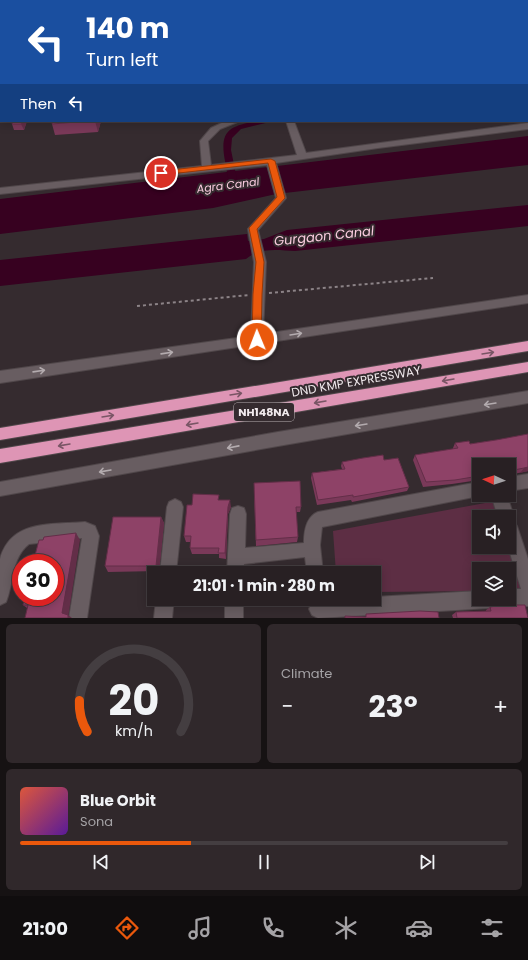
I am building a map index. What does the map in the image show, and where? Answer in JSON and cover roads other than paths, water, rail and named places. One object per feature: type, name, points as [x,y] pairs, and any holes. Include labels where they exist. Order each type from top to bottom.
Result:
[{"type":"highway","name":"DND KMP EXPRESSWAY","points":[[0,434],[528,346]]},
{"type":"highway","name":"DND KMP EXPRESSWAY","points":[[0,456],[528,367]]},
{"type":"street","points":[[207,168],[204,141],[212,130],[233,122]]},
{"type":"street","points":[[290,122],[302,156]]},
{"type":"street","points":[[0,191],[222,166],[234,166],[393,143],[528,126]]},
{"type":"street","points":[[257,340],[257,294],[260,262],[253,228],[281,198],[271,161]]},
{"type":"street","points":[[0,377],[528,299]]},
{"type":"street","points":[[0,489],[278,439],[528,397]]},
{"type":"street","points":[[516,483],[528,481]]},
{"type":"street","points":[[314,566],[312,533],[314,524],[318,520],[472,490]]},
{"type":"street","points":[[169,566],[175,507]]},
{"type":"street","points":[[238,514],[236,565],[301,550]]},
{"type":"street","points":[[0,596],[10,557],[19,540],[26,536],[86,530],[90,532],[91,536],[78,618]]},
{"type":"street","points":[[516,548],[528,585]]},
{"type":"street","points":[[516,598],[528,597]]},
{"type":"street","points":[[318,609],[472,600]]},
{"type":"street","points":[[163,618],[164,606]]},
{"type":"street","points":[[234,606],[234,618]]},
{"type":"water","name":"Agra Canal","points":[[528,136],[528,165],[276,194],[213,208],[0,234],[0,199]]},
{"type":"water","name":"Gurgaon Canal","points":[[528,205],[528,226],[295,251],[269,250],[251,255],[246,259],[0,286],[0,260],[247,234],[248,241],[264,239],[287,230]]},
{"type":"waterway","name":"Agra Canal","points":[[234,184],[227,150],[228,137],[238,127],[265,122]]}]
